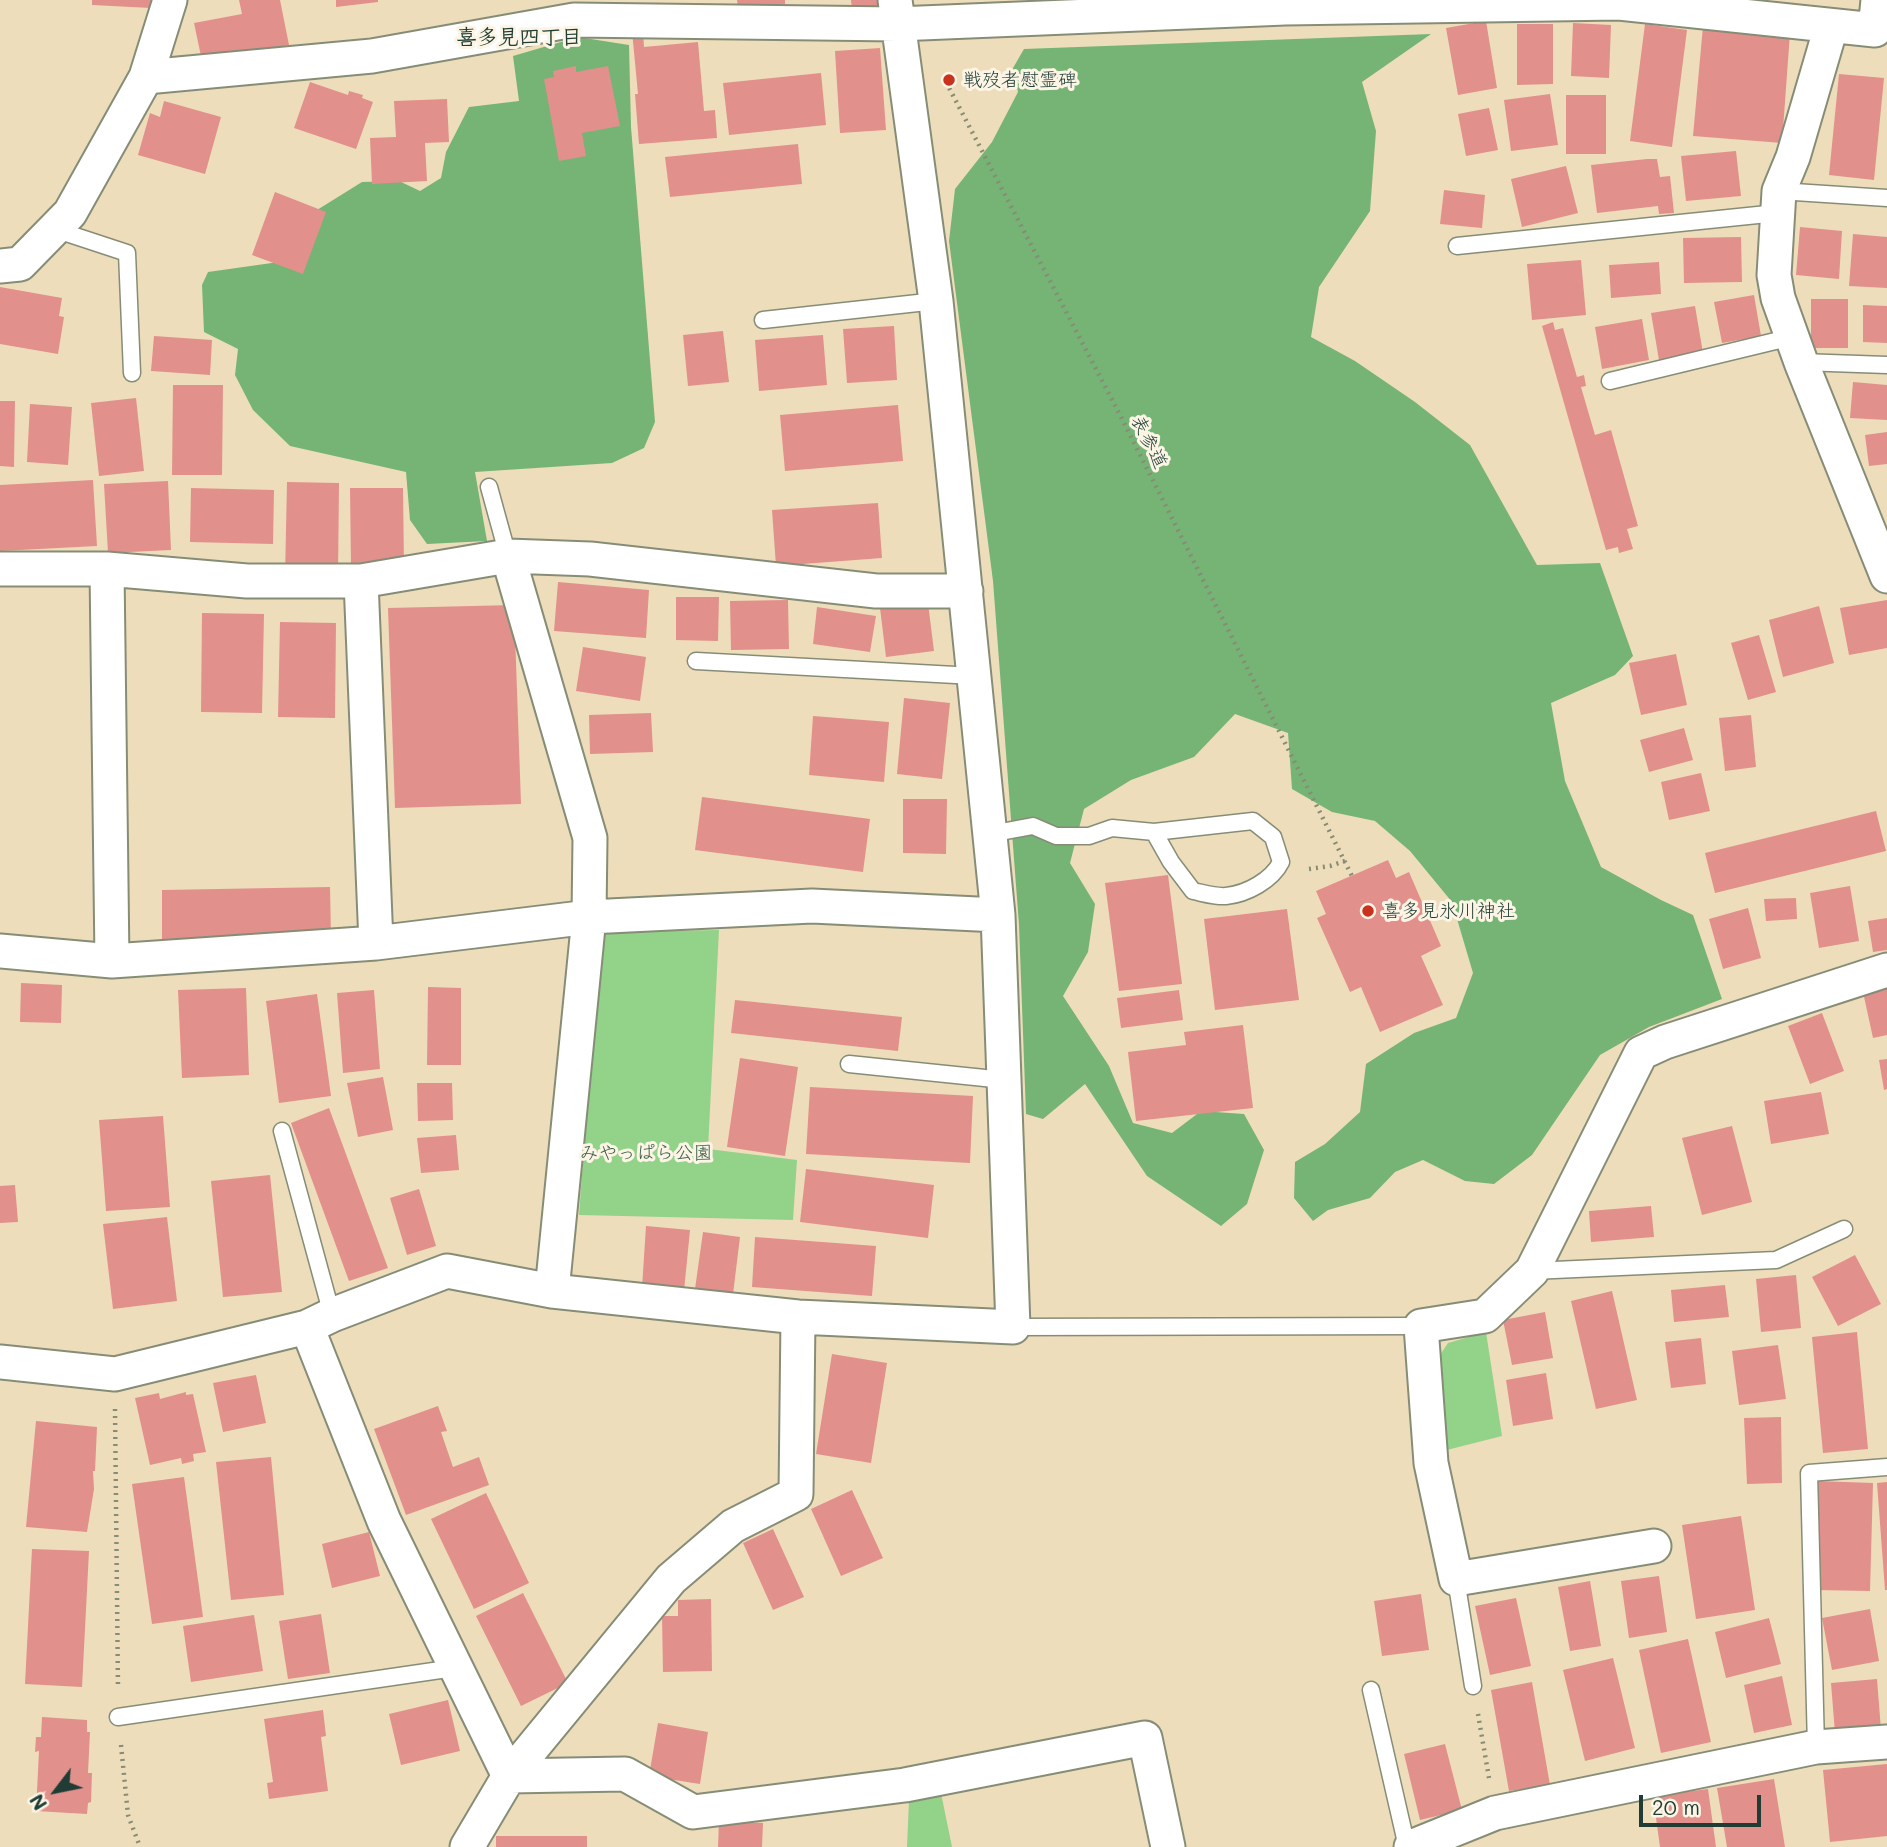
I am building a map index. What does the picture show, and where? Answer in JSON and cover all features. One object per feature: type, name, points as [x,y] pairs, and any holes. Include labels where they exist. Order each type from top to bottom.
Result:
[{"type":"street","points":[[0,266],[20,264],[69,214],[146,77],[170,0]]},
{"type":"street","points":[[146,77],[372,56],[573,10],[902,15],[1619,3],[1875,30],[1878,0]]},
{"type":"street","points":[[0,1362],[115,1374],[320,1321],[447,1271],[552,1291],[798,1317],[1013,1327],[998,915],[936,301],[902,15]]},
{"type":"street","points":[[1831,27],[1778,202],[1774,275],[1778,298],[1796,349],[1887,576]]},
{"type":"street","points":[[0,569],[107,569],[247,581],[360,581],[508,556],[590,559],[876,591],[966,591]]},
{"type":"street","points":[[508,556],[590,838],[589,917],[552,1291]]},
{"type":"street","points":[[107,569],[112,961]]},
{"type":"street","points":[[360,581],[376,943]]},
{"type":"street","points":[[0,951],[112,961],[376,943],[589,917],[811,906],[998,915]]},
{"type":"street","points":[[1654,1546],[1456,1579],[1431,1463],[1421,1326],[1485,1316],[1532,1271],[1641,1053],[1665,1042],[1887,970]]},
{"type":"street","points":[[467,1847],[509,1776],[671,1579],[733,1527],[796,1494],[798,1317]]},
{"type":"street","points":[[320,1321],[384,1521],[509,1776]]},
{"type":"street","points":[[509,1776],[625,1773],[693,1812],[905,1785],[1145,1738],[1168,1847]]},
{"type":"street","points":[[1409,1847],[1495,1813],[1816,1747],[1887,1742]]},
{"type":"lane","points":[[1457,246],[1778,202],[1887,198]]},
{"type":"lane","points":[[54,229],[127,253],[132,373]]},
{"type":"lane","points":[[764,320],[936,301]]},
{"type":"lane","points":[[1610,382],[1796,349],[1887,365]]},
{"type":"lane","points":[[489,487],[508,556]]},
{"type":"lane","points":[[696,661],[974,676]]},
{"type":"lane","points":[[990,834],[1033,826],[1056,836],[1089,835],[1112,828],[1154,832],[1253,821],[1273,837],[1280,862],[1276,872],[1253,888],[1226,896],[1193,891],[1171,862],[1154,832]]},
{"type":"lane","points":[[849,1065],[1004,1080]]},
{"type":"lane","points":[[282,1131],[320,1321]]},
{"type":"lane","points":[[1532,1271],[1776,1260],[1844,1229]]},
{"type":"lane","points":[[1013,1327],[1421,1326]]},
{"type":"lane","points":[[1816,1747],[1809,1473],[1887,1467]]},
{"type":"lane","points":[[1456,1579],[1473,1686]]},
{"type":"lane","points":[[118,1717],[454,1668]]},
{"type":"lane","points":[[1371,1690],[1409,1847]]},
{"type":"path","name":"表参道","points":[[902,15],[1119,415],[1352,876]]},
{"type":"path","points":[[1280,862],[1295,869],[1312,870],[1345,861]]},
{"type":"path","points":[[115,1374],[118,1717],[128,1815],[139,1847]]},
{"type":"path","points":[[1473,1686],[1495,1813]]},
{"type":"green space","points":[[1431,34],[1362,82],[1376,131],[1370,211],[1319,287],[1311,337],[1355,361],[1415,402],[1470,445],[1537,565],[1600,563],[1633,656],[1615,675],[1551,703],[1565,781],[1601,867],[1693,915],[1722,999],[1649,1027],[1600,1055],[1532,1155],[1494,1184],[1465,1181],[1423,1160],[1395,1172],[1370,1198],[1328,1210],[1313,1221],[1294,1198],[1295,1162],[1325,1144],[1360,1112],[1366,1064],[1414,1033],[1456,1018],[1473,973],[1452,902],[1410,851],[1375,821],[1332,812],[1292,789],[1288,733],[1235,714],[1194,757],[1131,780],[1084,809],[1070,863],[1095,904],[1088,952],[1063,996],[1109,1066],[1133,1123],[1172,1133],[1201,1111],[1244,1114],[1264,1150],[1247,1204],[1221,1226],[1147,1176],[1085,1084],[1043,1119],[1026,1114],[1019,925],[993,581],[949,241],[955,189],[992,142],[1018,92],[1013,68],[1024,49]]},
{"type":"green space","points":[[578,37],[629,45],[631,127],[655,422],[644,448],[612,463],[475,472],[487,541],[427,544],[410,520],[406,472],[290,446],[253,410],[235,375],[238,349],[204,332],[202,285],[208,272],[293,260],[317,210],[362,182],[399,181],[420,191],[441,178],[446,152],[469,107],[519,101],[513,56]]},
{"type":"green space","name":"みやっぱら公園","points":[[719,930],[708,1149],[797,1160],[793,1220],[579,1215],[600,932]]},
{"type":"green space","points":[[1486,1332],[1502,1436],[1439,1452],[1434,1364],[1448,1343]]},
{"type":"green space","points":[[941,1793],[952,1847],[907,1847],[909,1800]]},
{"type":"building","points":[[92,0],[151,0],[151,8],[92,5]]},
{"type":"building","points":[[239,0],[280,0],[289,45],[202,61],[194,23],[242,14]]},
{"type":"building","points":[[336,0],[378,0],[378,2],[336,7]]},
{"type":"building","points":[[737,0],[785,0],[785,4],[738,7]]},
{"type":"building","points":[[851,0],[889,0],[889,4],[852,9]]},
{"type":"building","points":[[1486,21],[1497,88],[1458,95],[1446,28]]},
{"type":"building","points":[[1573,23],[1611,25],[1609,78],[1571,76]]},
{"type":"building","points":[[1517,24],[1553,24],[1553,84],[1517,85]]},
{"type":"building","points":[[1645,24],[1687,30],[1672,147],[1630,141]]},
{"type":"building","points":[[1703,26],[1790,33],[1782,143],[1693,136]]},
{"type":"building","points":[[643,30],[644,47],[698,42],[704,111],[715,110],[717,138],[639,144],[632,31]]},
{"type":"building","points":[[880,48],[886,130],[840,133],[835,51]]},
{"type":"building","points":[[576,66],[576,72],[608,66],[620,126],[582,133],[586,156],[559,161],[544,79],[554,77],[553,71]]},
{"type":"building","points":[[821,73],[826,125],[729,135],[723,83]]},
{"type":"building","points":[[1839,74],[1884,78],[1874,180],[1829,175]]},
{"type":"building","points":[[310,82],[348,95],[349,91],[363,95],[362,98],[373,102],[356,149],[294,128]]},
{"type":"building","points":[[1550,94],[1558,145],[1511,151],[1504,100]]},
{"type":"building","points":[[1566,95],[1606,95],[1606,154],[1566,154]]},
{"type":"building","points":[[447,99],[449,142],[425,143],[427,181],[372,184],[370,138],[396,137],[394,101]]},
{"type":"building","points":[[164,101],[221,117],[205,174],[138,155],[150,113],[160,117]]},
{"type":"building","points":[[1489,108],[1498,150],[1466,156],[1458,114]]},
{"type":"building","points":[[798,144],[802,184],[670,197],[665,157]]},
{"type":"building","points":[[1736,151],[1741,196],[1686,201],[1681,156]]},
{"type":"building","points":[[1657,159],[1660,177],[1670,176],[1674,213],[1659,214],[1658,206],[1597,213],[1591,165]]},
{"type":"building","points":[[1566,166],[1578,213],[1522,227],[1511,179]]},
{"type":"building","points":[[1444,190],[1485,195],[1482,228],[1440,224]]},
{"type":"building","points":[[275,192],[326,212],[303,274],[252,255]]},
{"type":"building","points":[[1800,227],[1842,231],[1839,279],[1796,275]]},
{"type":"building","points":[[1853,234],[1887,237],[1887,288],[1849,286]]},
{"type":"building","points":[[1741,237],[1742,282],[1684,283],[1683,238]]},
{"type":"building","points":[[1581,260],[1586,315],[1532,320],[1527,264]]},
{"type":"building","points":[[1659,262],[1661,294],[1611,298],[1609,265]]},
{"type":"building","points":[[0,287],[62,298],[59,316],[64,317],[58,354],[0,344]]},
{"type":"building","points":[[1754,295],[1761,336],[1722,343],[1714,302]]},
{"type":"building","points":[[1811,299],[1848,299],[1848,348],[1811,348]]},
{"type":"building","points":[[1863,305],[1887,306],[1887,343],[1863,342]]},
{"type":"building","points":[[1695,306],[1703,353],[1659,360],[1651,313]]},
{"type":"building","points":[[1642,319],[1649,360],[1602,369],[1595,327]]},
{"type":"building","points":[[1553,322],[1555,330],[1563,328],[1577,377],[1584,375],[1586,386],[1581,387],[1595,435],[1611,430],[1638,526],[1627,529],[1633,549],[1619,553],[1618,547],[1606,550],[1542,326]]},
{"type":"building","points":[[894,326],[897,380],[847,383],[843,329]]},
{"type":"building","points":[[723,331],[729,382],[688,386],[683,335]]},
{"type":"building","points":[[823,335],[827,385],[759,391],[755,340]]},
{"type":"building","points":[[154,336],[212,340],[210,375],[151,371]]},
{"type":"building","points":[[1853,382],[1887,385],[1887,420],[1850,418]]},
{"type":"building","points":[[173,385],[223,385],[222,475],[172,475]]},
{"type":"building","points":[[136,398],[144,471],[99,476],[91,403]]},
{"type":"building","points":[[0,401],[15,401],[14,467],[0,466]]},
{"type":"building","points":[[30,404],[72,407],[68,465],[27,462]]},
{"type":"building","points":[[898,405],[903,461],[785,471],[780,415]]},
{"type":"building","points":[[1887,432],[1887,464],[1869,466],[1865,435]]},
{"type":"building","points":[[93,480],[97,546],[0,551],[0,485]]},
{"type":"building","points":[[168,481],[171,550],[108,553],[104,484]]},
{"type":"building","points":[[287,482],[339,483],[338,577],[285,577]]},
{"type":"building","points":[[191,488],[274,490],[273,544],[190,542]]},
{"type":"building","points":[[350,488],[403,488],[404,566],[351,567]]},
{"type":"building","points":[[878,503],[882,558],[776,566],[772,510]]},
{"type":"building","points":[[558,582],[649,590],[646,638],[554,631]]},
{"type":"building","points":[[676,597],[719,597],[718,641],[676,640]]},
{"type":"building","points":[[788,600],[789,649],[731,650],[730,601]]},
{"type":"building","points":[[1887,600],[1887,648],[1849,655],[1840,608]]},
{"type":"building","points":[[928,603],[934,651],[886,657],[880,608]]},
{"type":"building","points":[[514,605],[521,804],[395,808],[388,608]]},
{"type":"building","points":[[1819,606],[1834,663],[1783,677],[1769,620]]},
{"type":"building","points":[[817,607],[876,616],[870,652],[813,644]]},
{"type":"building","points":[[202,613],[264,614],[262,713],[201,712]]},
{"type":"building","points":[[280,622],[336,623],[335,718],[278,717]]},
{"type":"building","points":[[1759,635],[1776,692],[1748,700],[1731,643]]},
{"type":"building","points":[[583,647],[646,657],[640,701],[576,691]]},
{"type":"building","points":[[1676,654],[1687,705],[1641,715],[1629,663]]},
{"type":"building","points":[[904,698],[950,703],[942,779],[897,774]]},
{"type":"building","points":[[651,713],[653,752],[590,754],[589,715]]},
{"type":"building","points":[[1751,715],[1756,767],[1725,771],[1719,718]]},
{"type":"building","points":[[813,716],[889,722],[884,782],[809,775]]},
{"type":"building","points":[[1684,728],[1693,760],[1649,772],[1640,740]]},
{"type":"building","points":[[1701,773],[1710,811],[1669,820],[1661,782]]},
{"type":"building","points":[[702,797],[870,819],[863,872],[695,850]]},
{"type":"building","points":[[903,799],[947,799],[946,854],[903,853]]},
{"type":"building","points":[[1876,811],[1886,851],[1715,893],[1705,853]]},
{"type":"building","points":[[1388,860],[1396,878],[1409,872],[1441,946],[1421,956],[1443,1005],[1380,1032],[1361,987],[1350,992],[1317,918],[1326,914],[1316,891]]},
{"type":"building","points":[[1168,875],[1182,984],[1119,991],[1105,883]]},
{"type":"building","points":[[1850,886],[1859,941],[1819,948],[1810,893]]},
{"type":"building","points":[[330,887],[331,938],[162,940],[162,890]]},
{"type":"building","points":[[1796,898],[1797,919],[1766,921],[1764,899]]},
{"type":"building","points":[[1748,908],[1761,958],[1723,969],[1709,919]]},
{"type":"building","points":[[1287,909],[1299,1000],[1215,1010],[1204,919]]},
{"type":"building","points":[[1887,918],[1887,950],[1873,952],[1868,921]]},
{"type":"building","points":[[21,983],[62,985],[61,1023],[20,1022]]},
{"type":"building","points":[[428,987],[461,988],[461,1065],[427,1065]]},
{"type":"building","points":[[1887,987],[1887,1035],[1873,1038],[1863,992]]},
{"type":"building","points":[[246,988],[249,1075],[182,1078],[178,990]]},
{"type":"building","points":[[374,990],[380,1069],[343,1073],[337,993]]},
{"type":"building","points":[[1179,990],[1183,1020],[1121,1028],[1117,998]]},
{"type":"building","points":[[317,994],[331,1096],[279,1103],[266,1001]]},
{"type":"building","points":[[735,1000],[902,1017],[898,1051],[731,1033]]},
{"type":"building","points":[[1822,1013],[1844,1071],[1810,1084],[1788,1026]]},
{"type":"building","points":[[1243,1025],[1253,1108],[1136,1121],[1128,1052],[1186,1045],[1184,1032]]},
{"type":"building","points":[[740,1058],[798,1067],[785,1156],[727,1147]]},
{"type":"building","points":[[1887,1059],[1887,1089],[1884,1090],[1879,1060]]},
{"type":"building","points":[[383,1077],[393,1130],[358,1137],[347,1083]]},
{"type":"building","points":[[417,1083],[452,1083],[453,1120],[418,1121]]},
{"type":"building","points":[[810,1087],[973,1096],[970,1163],[806,1154]]},
{"type":"building","points":[[1821,1092],[1829,1134],[1771,1144],[1764,1101]]},
{"type":"building","points":[[329,1108],[388,1268],[349,1281],[291,1123]]},
{"type":"building","points":[[163,1116],[170,1207],[106,1211],[99,1120]]},
{"type":"building","points":[[1732,1126],[1752,1202],[1702,1215],[1682,1138]]},
{"type":"building","points":[[456,1135],[459,1170],[421,1173],[417,1138]]},
{"type":"building","points":[[806,1169],[934,1185],[928,1238],[800,1222]]},
{"type":"building","points":[[270,1175],[282,1292],[223,1297],[211,1181]]},
{"type":"building","points":[[15,1185],[18,1222],[0,1223],[0,1186]]},
{"type":"building","points":[[419,1189],[436,1246],[407,1255],[390,1198]]},
{"type":"building","points":[[1651,1206],[1654,1237],[1591,1242],[1589,1211]]},
{"type":"building","points":[[167,1217],[177,1301],[113,1309],[103,1224]]},
{"type":"building","points":[[646,1226],[690,1230],[684,1291],[642,1288]]},
{"type":"building","points":[[703,1232],[740,1237],[733,1294],[695,1289]]},
{"type":"building","points":[[755,1237],[876,1246],[872,1296],[752,1287]]},
{"type":"building","points":[[1855,1255],[1881,1304],[1838,1326],[1812,1277]]},
{"type":"building","points":[[1796,1275],[1801,1328],[1761,1332],[1756,1279]]},
{"type":"building","points":[[1725,1285],[1729,1317],[1674,1322],[1671,1290]]},
{"type":"building","points":[[1612,1291],[1637,1400],[1596,1409],[1571,1301]]},
{"type":"building","points":[[1545,1312],[1553,1358],[1512,1365],[1503,1320]]},
{"type":"building","points":[[1857,1332],[1868,1449],[1823,1453],[1812,1337]]},
{"type":"building","points":[[1701,1338],[1706,1384],[1671,1388],[1665,1342]]},
{"type":"building","points":[[1778,1345],[1786,1399],[1739,1405],[1732,1351]]},
{"type":"building","points":[[832,1354],[887,1363],[871,1463],[816,1454]]},
{"type":"building","points":[[1546,1373],[1553,1419],[1513,1426],[1506,1380]]},
{"type":"building","points":[[256,1375],[266,1423],[223,1432],[213,1383]]},
{"type":"building","points":[[186,1392],[186,1395],[193,1394],[206,1452],[193,1454],[194,1461],[182,1464],[181,1458],[150,1465],[135,1398],[159,1393],[160,1399]]},
{"type":"building","points":[[438,1406],[447,1431],[441,1432],[453,1467],[479,1457],[489,1485],[406,1515],[374,1429]]},
{"type":"building","points":[[1781,1417],[1782,1483],[1747,1484],[1744,1418]]},
{"type":"building","points":[[36,1421],[97,1427],[94,1489],[87,1532],[26,1527]]},
{"type":"building","points":[[271,1457],[284,1595],[231,1600],[216,1462]]},
{"type":"building","points":[[184,1477],[203,1617],[152,1624],[132,1484]]},
{"type":"building","points":[[1817,1481],[1873,1483],[1870,1591],[1815,1590]]},
{"type":"building","points":[[1887,1482],[1887,1590],[1885,1590],[1877,1483]]},
{"type":"building","points":[[852,1490],[883,1558],[841,1576],[811,1509]]},
{"type":"building","points":[[486,1493],[529,1583],[474,1609],[431,1519]]},
{"type":"building","points":[[1741,1516],[1755,1610],[1696,1619],[1682,1525]]},
{"type":"building","points":[[773,1529],[804,1597],[773,1610],[743,1543]]},
{"type":"building","points":[[369,1532],[380,1576],[332,1588],[322,1544]]},
{"type":"building","points":[[32,1549],[89,1551],[82,1687],[25,1684]]},
{"type":"building","points":[[1659,1576],[1667,1632],[1629,1638],[1621,1581]]},
{"type":"building","points":[[1590,1581],[1601,1646],[1570,1651],[1558,1587]]},
{"type":"building","points":[[523,1593],[568,1683],[521,1706],[476,1616]]},
{"type":"building","points":[[1421,1594],[1429,1650],[1382,1656],[1374,1601]]},
{"type":"building","points":[[1516,1598],[1531,1666],[1490,1675],[1475,1606]]},
{"type":"building","points":[[711,1599],[712,1671],[663,1672],[662,1616],[678,1616],[678,1600]]},
{"type":"building","points":[[1870,1609],[1879,1661],[1832,1670],[1822,1618]]},
{"type":"building","points":[[321,1614],[330,1673],[288,1679],[279,1621]]},
{"type":"building","points":[[254,1615],[263,1671],[191,1682],[183,1626]]},
{"type":"building","points":[[1769,1618],[1781,1664],[1726,1678],[1715,1632]]},
{"type":"building","points":[[1688,1639],[1711,1742],[1661,1753],[1639,1650]]},
{"type":"building","points":[[1613,1658],[1635,1748],[1585,1761],[1563,1670]]},
{"type":"building","points":[[1782,1676],[1792,1725],[1754,1733],[1744,1685]]},
{"type":"building","points":[[1877,1679],[1881,1730],[1835,1733],[1831,1683]]},
{"type":"building","points":[[1532,1682],[1550,1785],[1509,1791],[1491,1690]]},
{"type":"building","points":[[448,1700],[460,1751],[401,1765],[389,1714]]},
{"type":"building","points":[[323,1710],[326,1736],[321,1737],[328,1791],[269,1799],[267,1783],[273,1782],[264,1719]]},
{"type":"building","points":[[42,1717],[87,1720],[87,1732],[90,1732],[88,1773],[92,1773],[91,1802],[88,1803],[87,1814],[36,1811],[39,1751],[35,1752],[36,1737],[41,1737]]},
{"type":"building","points":[[658,1723],[708,1732],[700,1784],[649,1776]]},
{"type":"building","points":[[1445,1744],[1462,1810],[1420,1820],[1404,1754]]},
{"type":"building","points":[[1887,1764],[1887,1836],[1830,1842],[1823,1770]]},
{"type":"building","points":[[1774,1779],[1785,1847],[1727,1847],[1717,1788]]},
{"type":"building","points":[[1708,1789],[1716,1847],[1660,1847],[1653,1796]]},
{"type":"building","points":[[719,1821],[763,1823],[762,1847],[718,1847]]},
{"type":"building","points":[[496,1836],[587,1836],[587,1847],[496,1847]]},
{"type":"place","name":"戦歿者慰霊碑","points":[[949,80]]},
{"type":"place","name":"喜多見氷川神社","points":[[1368,911]]},
{"type":"district","name":"喜多見四丁目","points":[[519,38]]}]
